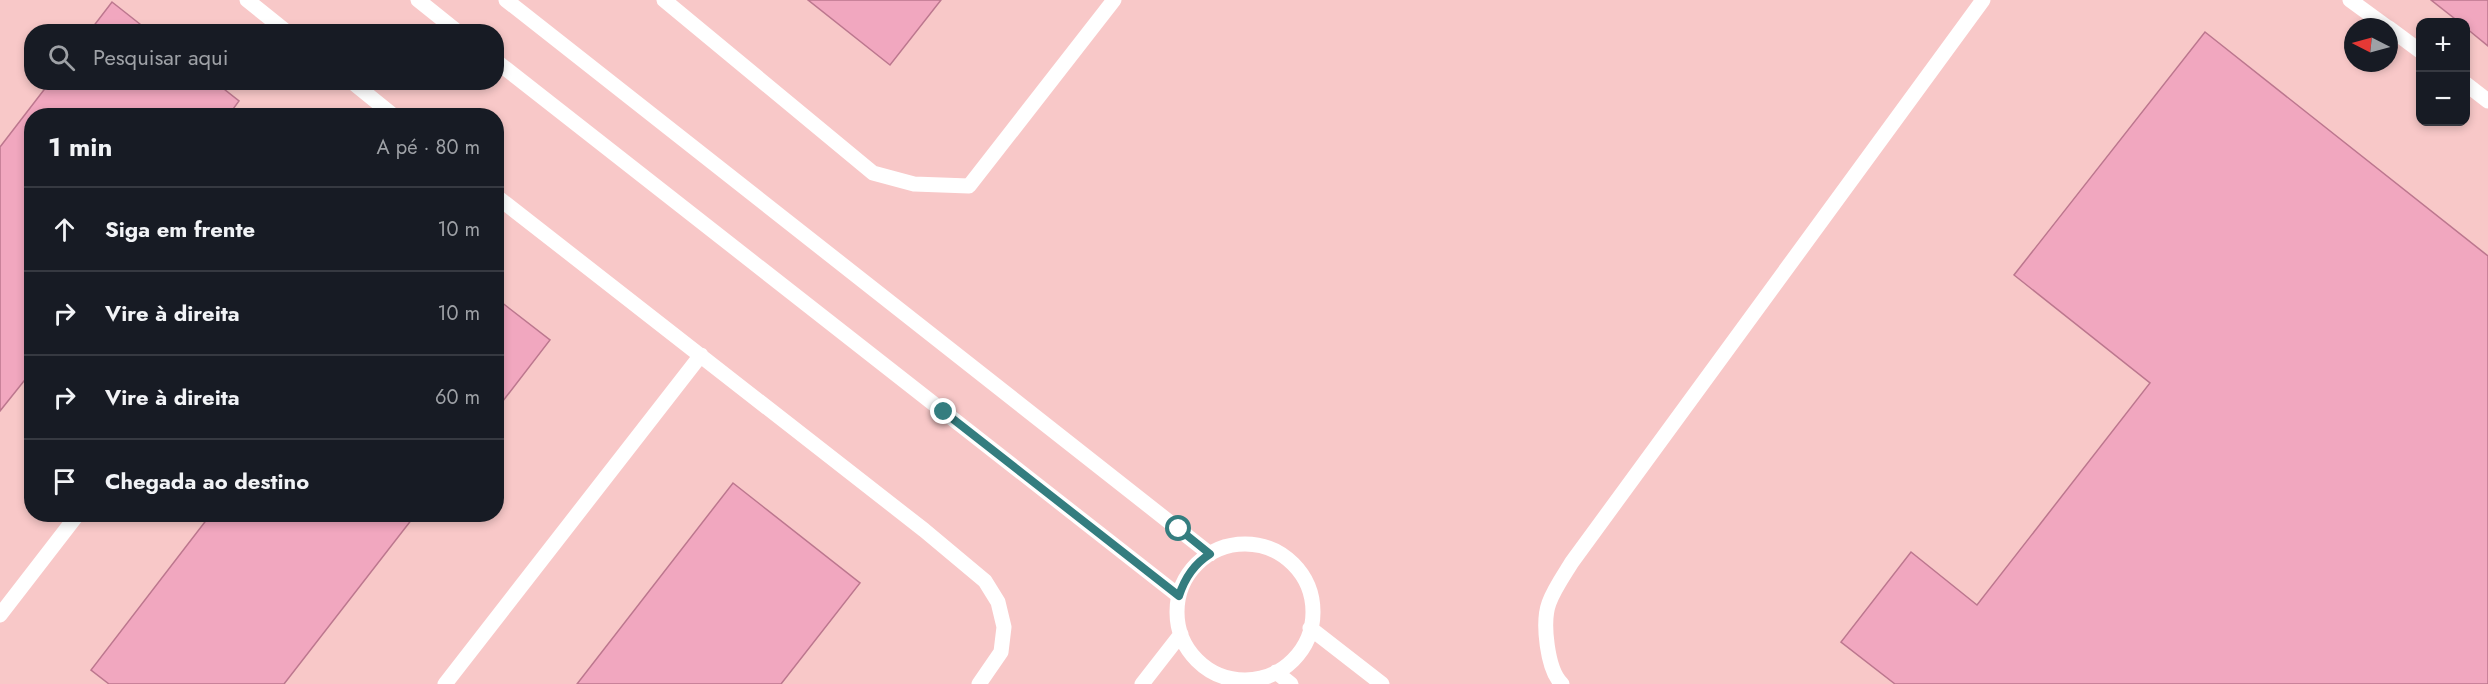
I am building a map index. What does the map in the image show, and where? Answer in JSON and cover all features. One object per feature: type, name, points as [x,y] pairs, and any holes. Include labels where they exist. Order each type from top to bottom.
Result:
[{"type":"lane","points":[[247,0],[277,24]]},
{"type":"lane","points":[[418,0],[448,24]]},
{"type":"lane","points":[[506,0],[1210,554]]},
{"type":"lane","points":[[664,0],[873,173],[914,184],[969,186],[1114,0]]},
{"type":"lane","points":[[1562,684],[1557,680],[1546,643],[1548,604],[1572,562],[1983,0]]},
{"type":"lane","points":[[2350,0],[2374,18]]},
{"type":"lane","points":[[2398,35],[2416,48]]},
{"type":"lane","points":[[504,68],[1179,596]]},
{"type":"lane","points":[[2470,87],[2488,101]]},
{"type":"lane","points":[[362,90],[384,108]]},
{"type":"lane","points":[[504,202],[924,530],[985,581],[998,602],[1004,627],[1001,652],[979,684]]},
{"type":"lane","points":[[445,684],[701,356]]},
{"type":"lane","points":[[0,615],[72,522]]},
{"type":"lane","points":[[1240,543],[1263,546],[1284,555],[1301,572],[1311,593],[1313,616],[1308,639],[1296,657],[1276,672],[1261,679],[1238,682],[1202,665],[1188,648],[1179,627],[1179,596],[1184,581],[1198,562],[1210,554],[1217,549],[1240,543]]},
{"type":"lane","points":[[1310,628],[1382,684]]},
{"type":"lane","points":[[1142,684],[1181,634]]},
{"type":"lane","points":[[1276,672],[1291,684]]},
{"type":"building","points":[[808,0],[941,0],[890,65]]},
{"type":"building","points":[[2431,0],[2488,0],[2488,46],[2470,31],[2470,18],[2454,18]]},
{"type":"building","points":[[112,2],[140,24],[95,24]]},
{"type":"building","points":[[2205,32],[2488,256],[2488,684],[1895,684],[1841,642],[1911,552],[1977,605],[2150,383],[2014,275]]},
{"type":"building","points":[[44,90],[225,90],[239,101],[234,108],[30,108]]},
{"type":"building","points":[[24,116],[24,381],[0,411],[0,147]]},
{"type":"building","points":[[504,304],[550,340],[504,400]]},
{"type":"building","points":[[733,483],[860,583],[781,684],[577,684]]},
{"type":"building","points":[[205,522],[410,522],[284,684],[109,684],[91,670]]},
{"type":"route","points":[[944,412],[1179,596],[1184,581],[1198,562],[1210,554],[1179,529]]}]
